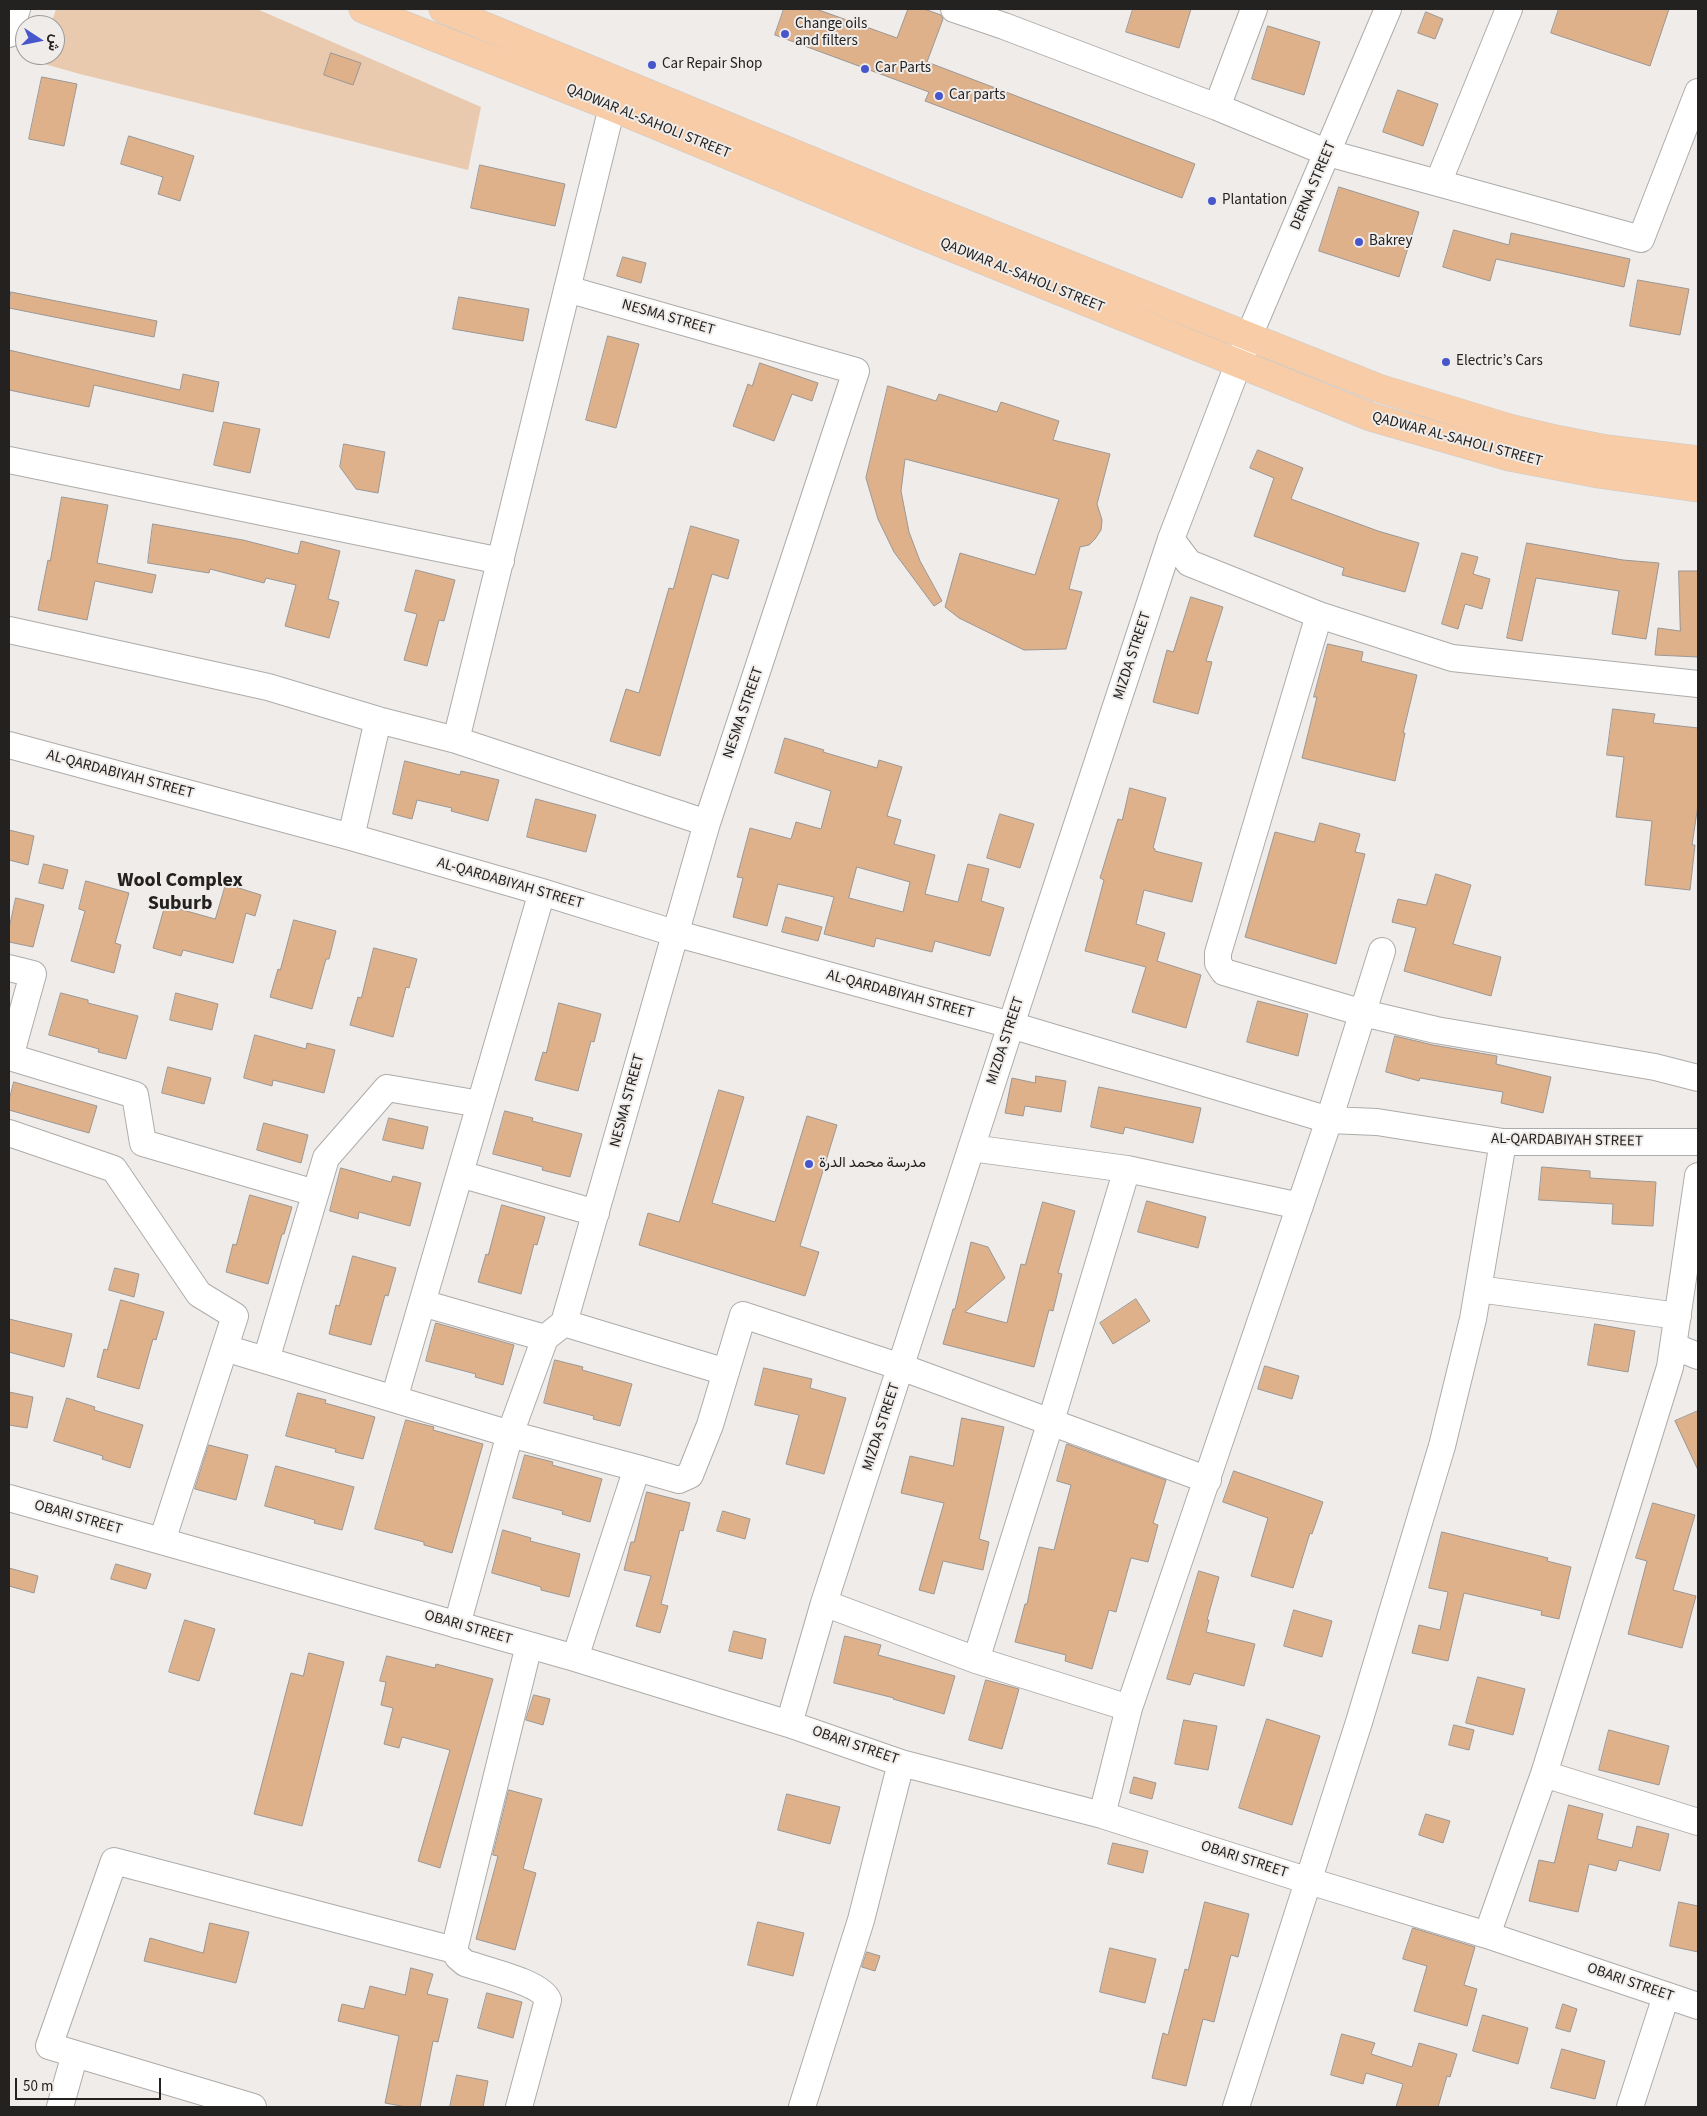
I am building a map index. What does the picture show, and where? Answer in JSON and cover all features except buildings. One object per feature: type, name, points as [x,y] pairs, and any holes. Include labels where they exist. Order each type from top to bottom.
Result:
[{"type":"highway","name":"QADWAR AL-SAHOLI STREET","points":[[363,9],[612,107],[908,230],[1371,417],[1510,457],[1600,474],[1698,488]]},
{"type":"highway","points":[[443,9],[914,203],[1378,388],[1509,428],[1606,449],[1698,460]]},
{"type":"street","points":[[9,34],[18,9]]},
{"type":"street","points":[[954,9],[1008,17],[1328,153],[1641,239],[1698,92]]},
{"type":"street","points":[[1217,107],[1254,9]]},
{"type":"street","name":"DERNA STREET","points":[[1238,364],[1388,9]]},
{"type":"street","points":[[1438,183],[1509,9]]},
{"type":"street","points":[[456,740],[612,107]]},
{"type":"street","name":"NESMA STREET","points":[[457,1625],[510,1434],[555,1330],[596,1213],[707,823],[856,371],[567,289]]},
{"type":"street","name":"MIZDA STREET","points":[[789,1724],[824,1603],[1171,539],[1238,364]]},
{"type":"street","points":[[9,460],[500,561]]},
{"type":"street","points":[[1171,539],[1189,563],[1319,615],[1452,658],[1698,684]]},
{"type":"street","points":[[1319,615],[1218,953],[1218,963],[1224,972],[1363,1013],[1436,1030],[1655,1067],[1698,1078]]},
{"type":"street","points":[[9,630],[268,687],[378,720],[456,740],[707,823]]},
{"type":"street","points":[[351,837],[378,720]]},
{"type":"street","name":"AL-QARDABIYAH STREET","points":[[9,745],[351,837],[542,892],[674,934],[1011,1026],[1328,1120],[1377,1122],[1503,1142],[1698,1142]]},
{"type":"street","points":[[394,1399],[542,892]]},
{"type":"street","points":[[1102,1815],[1129,1708],[1300,1206],[1382,951]]},
{"type":"street","points":[[9,968],[33,974],[10,1057],[134,1095],[143,1143]]},
{"type":"street","points":[[266,1360],[326,1158],[387,1088],[480,1104]]},
{"type":"street","points":[[9,1133],[114,1169],[199,1294],[235,1316],[162,1541]]},
{"type":"street","points":[[1236,2107],[1442,1446],[1473,1319],[1503,1142]]},
{"type":"street","points":[[143,1143],[315,1193]]},
{"type":"street","points":[[114,1169],[143,1143]]},
{"type":"street","points":[[971,1148],[1127,1169],[1300,1206]]},
{"type":"street","points":[[976,1660],[1127,1169]]},
{"type":"street","points":[[460,1174],[596,1213]]},
{"type":"street","points":[[1487,1935],[1544,1774],[1670,1367],[1698,1176]]},
{"type":"street","points":[[1478,1289],[1678,1316]]},
{"type":"street","points":[[422,1303],[555,1330],[726,1372]]},
{"type":"street","points":[[225,1348],[510,1434],[679,1480],[690,1475],[710,1425],[743,1314],[901,1367],[1208,1480]]},
{"type":"street","points":[[1673,1346],[1698,1356]]},
{"type":"street","points":[[575,1658],[637,1468]]},
{"type":"street","name":"OBARI STREET","points":[[9,1498],[575,1658],[789,1724],[901,1763],[1102,1815],[1308,1881],[1487,1935],[1698,2006]]},
{"type":"street","points":[[824,1603],[976,1660],[1129,1708]]},
{"type":"street","points":[[519,2107],[548,2000],[546,1994],[536,1987],[465,1963],[454,1950],[529,1645]]},
{"type":"street","points":[[802,2107],[861,1920],[901,1763]]},
{"type":"street","points":[[1544,1774],[1698,1822]]},
{"type":"street","points":[[253,2107],[49,2046],[114,1861],[454,1950]]},
{"type":"street","points":[[1630,2107],[1666,1996]]},
{"type":"street","points":[[60,2107],[75,2054]]},
{"type":"shaded area","points":[[56,9],[257,9],[481,107],[468,170],[48,65],[65,65],[65,15],[54,15]]},
{"type":"place","name":"Change oils and filters","points":[[785,34]]},
{"type":"place","name":"Car Repair Shop","points":[[652,65]]},
{"type":"place","name":"Car Parts","points":[[865,69]]},
{"type":"place","name":"Car parts","points":[[939,96]]},
{"type":"place","name":"Plantation","points":[[1212,201]]},
{"type":"place","name":"Bakrey","points":[[1359,242]]},
{"type":"place","name":"Electric’s Cars","points":[[1446,362]]},
{"type":"place","name":"مدرسة محمد الدرة","points":[[809,1164]]},
{"type":"district","name":"Wool Complex Suburb","points":[[180,894]]}]
